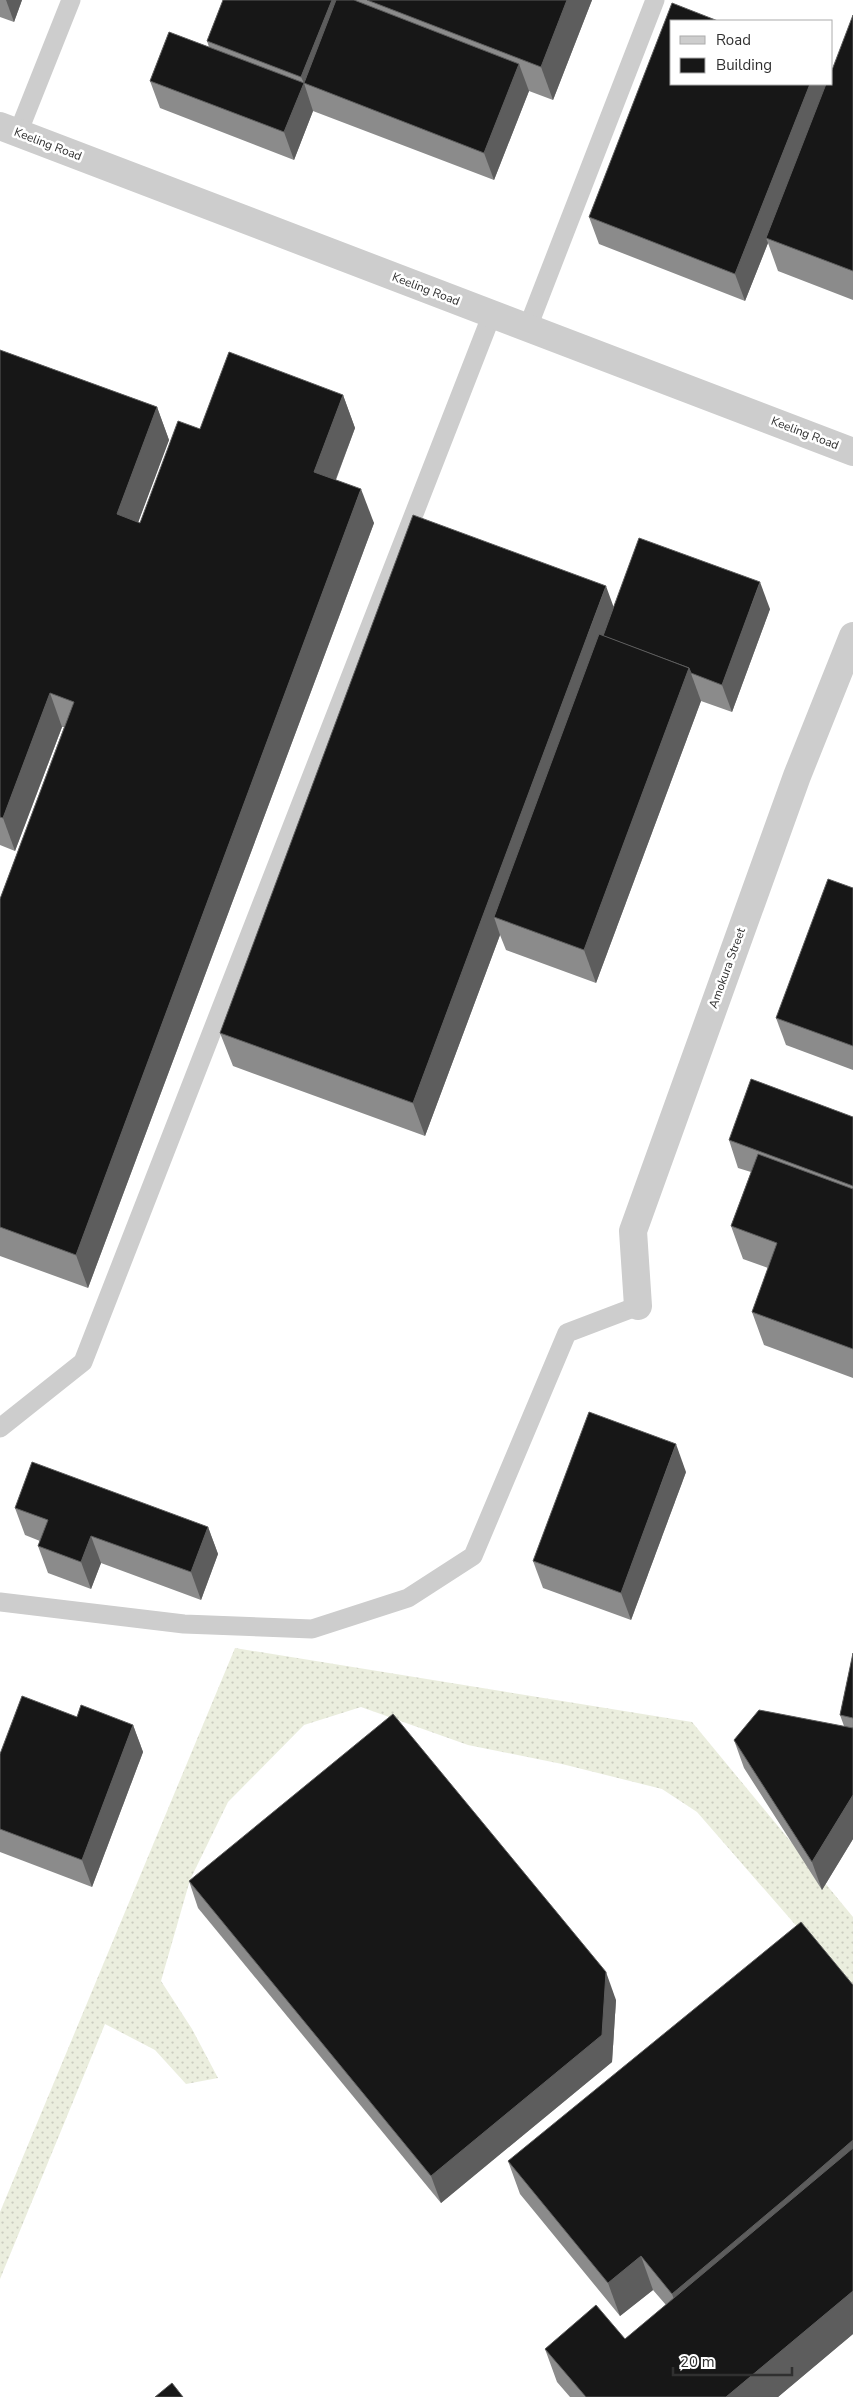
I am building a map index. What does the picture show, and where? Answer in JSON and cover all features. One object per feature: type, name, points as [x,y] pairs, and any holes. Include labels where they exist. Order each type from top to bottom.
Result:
[{"type":"street","name":"Keeling Road","points":[[9,129],[853,452]]},
{"type":"street","name":"Amokura Street","points":[[638,1306],[633,1231],[797,776],[853,636]]},
{"type":"lane","points":[[9,129],[71,0]]},
{"type":"lane","points":[[528,327],[655,0]]},
{"type":"lane","points":[[0,1428],[82,1362],[492,314]]},
{"type":"lane","points":[[0,1602],[184,1624],[312,1629],[408,1598],[473,1556],[567,1333],[638,1306]]},
{"type":"green space","points":[[235,1648],[692,1722],[853,1917],[853,1991],[697,1812],[662,1789],[562,1764],[468,1745],[361,1707],[304,1725],[228,1802],[190,1880],[161,1981],[192,2029],[218,2078],[186,2084],[155,2050],[105,2024],[0,2279],[0,2212]]},
{"type":"building","points":[[223,0],[332,0],[301,77],[207,41]]},
{"type":"building","points":[[336,0],[354,0],[519,64],[484,153],[304,83]]},
{"type":"building","points":[[367,0],[567,0],[541,67]]},
{"type":"building","points":[[672,3],[715,20],[670,20],[670,85],[810,85],[735,274],[589,217]]},
{"type":"building","points":[[853,15],[853,271],[766,238],[826,85],[833,85],[833,67]]},
{"type":"building","points":[[169,32],[304,83],[284,132],[150,81]]},
{"type":"building","points":[[0,350],[157,407],[117,514],[140,523],[178,421],[200,429],[229,352],[343,395],[314,472],[361,489],[76,1255],[0,1227],[0,899],[74,702],[50,693],[3,818],[0,817]]},
{"type":"building","points":[[413,515],[606,586],[413,1103],[220,1033]]},
{"type":"building","points":[[639,538],[760,582],[722,685],[691,673],[689,668],[603,636]]},
{"type":"building","points":[[599,634],[689,668],[584,950],[494,917]]},
{"type":"building","points":[[828,879],[853,888],[853,1046],[776,1018]]},
{"type":"building","points":[[751,1079],[853,1117],[853,1186],[729,1140]]},
{"type":"building","points":[[758,1154],[853,1189],[853,1349],[752,1312],[777,1243],[731,1226]]},
{"type":"building","points":[[589,1412],[676,1444],[621,1593],[533,1561]]},
{"type":"building","points":[[32,1462],[208,1527],[191,1572],[91,1536],[81,1562],[38,1546],[48,1520],[15,1508]]},
{"type":"building","points":[[853,1653],[853,1718],[840,1715]]},
{"type":"building","points":[[22,1696],[77,1717],[81,1705],[133,1725],[82,1860],[0,1829],[0,1754]]},
{"type":"building","points":[[759,1710],[853,1728],[853,1795],[812,1862],[734,1740]]},
{"type":"building","points":[[393,1714],[606,1972],[602,2035],[431,2176],[189,1881]]},
{"type":"building","points":[[801,1922],[853,1985],[853,2140],[672,2294],[641,2256],[608,2283],[508,2161]]},
{"type":"building","points":[[853,2148],[853,2291],[726,2397],[586,2397],[545,2349],[596,2305],[625,2339]]},
{"type":"building","points":[[172,2383],[183,2397],[155,2397]]}]
